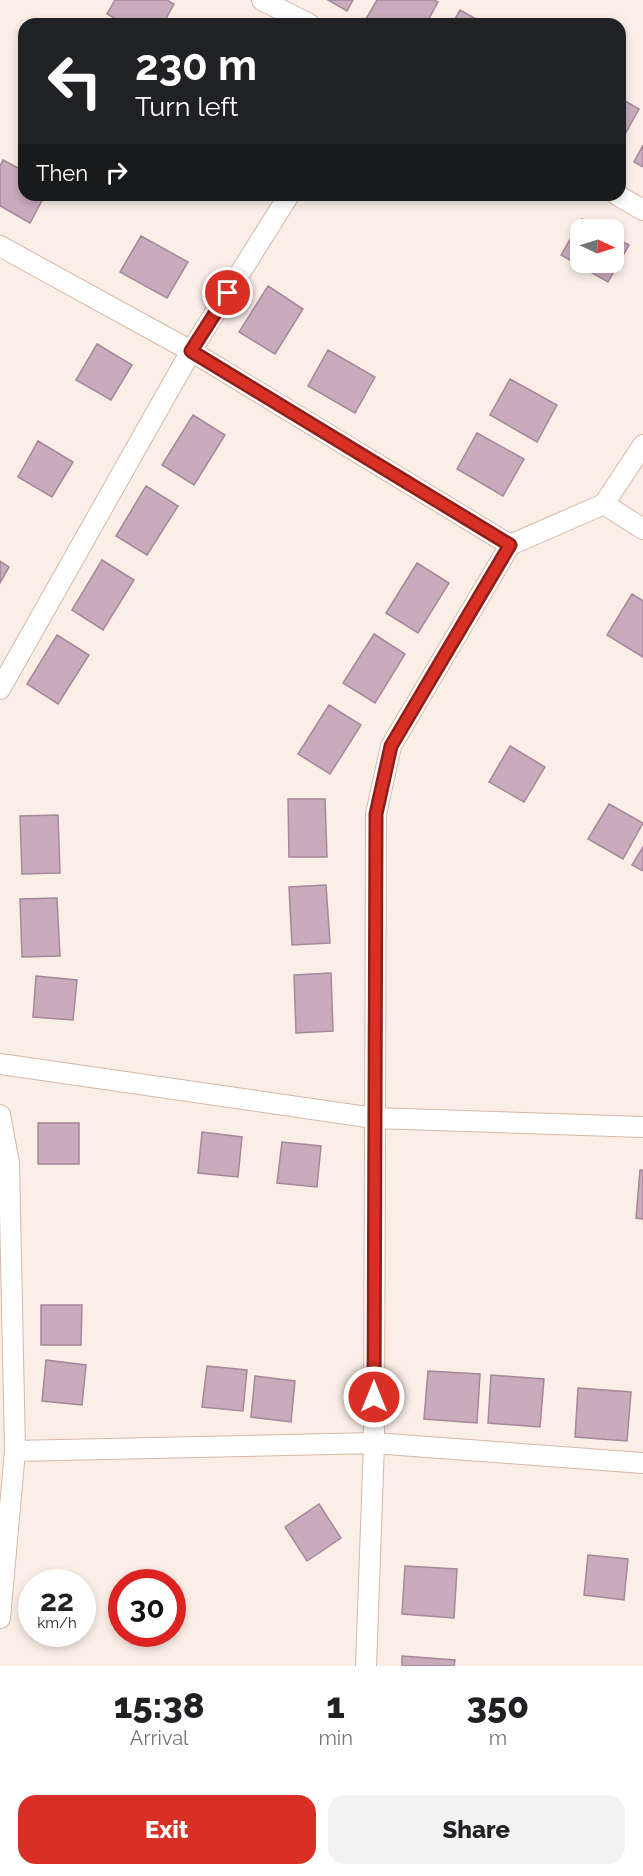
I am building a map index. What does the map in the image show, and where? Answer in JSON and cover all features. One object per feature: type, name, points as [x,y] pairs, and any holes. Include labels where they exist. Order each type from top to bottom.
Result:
[{"type":"street","points":[[262,0],[297,18]]},
{"type":"street","points":[[626,200],[643,210]]},
{"type":"street","points":[[0,689],[191,351],[285,201]]},
{"type":"street","points":[[0,246],[191,351],[510,545]]},
{"type":"street","points":[[366,1666],[374,1443],[376,814],[391,746],[510,545],[604,504],[643,445]]},
{"type":"street","points":[[604,504],[643,529]]},
{"type":"street","points":[[0,1064],[374,1118],[643,1127]]},
{"type":"street","points":[[0,1115],[9,1163],[15,1451],[0,1618]]},
{"type":"street","points":[[15,1451],[374,1443],[643,1463]]},
{"type":"building","points":[[115,0],[167,0],[174,4],[166,18],[114,18],[107,14]]},
{"type":"building","points":[[328,0],[353,0],[347,11]]},
{"type":"building","points":[[377,0],[434,0],[438,2],[429,18],[367,18]]},
{"type":"building","points":[[460,10],[474,18],[455,18]]},
{"type":"building","points":[[626,101],[639,109],[626,132]]},
{"type":"building","points":[[643,145],[643,167],[634,162]]},
{"type":"building","points":[[3,160],[18,168],[18,201],[42,201],[30,223],[0,206],[0,166]]},
{"type":"building","points":[[141,236],[188,262],[167,298],[120,272]]},
{"type":"building","points":[[570,240],[570,260],[561,255]]},
{"type":"building","points":[[624,242],[629,245],[624,254]]},
{"type":"building","points":[[592,273],[613,273],[608,282]]},
{"type":"building","points":[[268,286],[303,309],[275,354],[239,332]]},
{"type":"building","points":[[97,344],[132,365],[111,400],[76,380]]},
{"type":"building","points":[[328,350],[375,377],[355,413],[308,386]]},
{"type":"building","points":[[510,379],[557,405],[537,442],[490,415]]},
{"type":"building","points":[[193,415],[225,435],[194,485],[162,465]]},
{"type":"building","points":[[477,433],[524,459],[503,496],[457,469]]},
{"type":"building","points":[[38,441],[73,462],[52,497],[18,477]]},
{"type":"building","points":[[146,486],[178,506],[147,555],[116,536]]},
{"type":"building","points":[[102,560],[134,580],[103,630],[72,610]]},
{"type":"building","points":[[0,561],[9,567],[0,583]]},
{"type":"building","points":[[417,563],[449,583],[418,633],[386,613]]},
{"type":"building","points":[[632,594],[643,601],[643,657],[607,635]]},
{"type":"building","points":[[374,634],[405,654],[375,703],[343,683]]},
{"type":"building","points":[[57,635],[89,655],[58,704],[27,684]]},
{"type":"building","points":[[329,705],[361,725],[330,774],[298,754]]},
{"type":"building","points":[[510,746],[545,767],[524,802],[489,782]]},
{"type":"building","points":[[288,799],[325,799],[327,857],[289,857]]},
{"type":"building","points":[[609,804],[643,823],[623,859],[588,839]]},
{"type":"building","points":[[58,815],[60,873],[22,874],[20,816]]},
{"type":"building","points":[[643,847],[643,871],[632,865]]},
{"type":"building","points":[[326,885],[330,943],[292,945],[289,887]]},
{"type":"building","points":[[57,898],[60,956],[22,957],[20,899]]},
{"type":"building","points":[[331,973],[333,1031],[296,1033],[294,975]]},
{"type":"building","points":[[36,976],[77,980],[73,1020],[33,1017]]},
{"type":"building","points":[[38,1123],[79,1123],[79,1164],[38,1164]]},
{"type":"building","points":[[202,1132],[242,1137],[238,1177],[198,1173]]},
{"type":"building","points":[[282,1142],[321,1146],[317,1187],[277,1183]]},
{"type":"building","points":[[640,1170],[643,1170],[643,1219],[636,1218]]},
{"type":"building","points":[[41,1305],[82,1305],[81,1345],[41,1345]]},
{"type":"building","points":[[46,1360],[86,1365],[82,1405],[42,1401]]},
{"type":"building","points":[[207,1366],[247,1370],[243,1411],[202,1407]]},
{"type":"building","points":[[428,1371],[480,1374],[477,1423],[424,1419]]},
{"type":"building","points":[[491,1375],[544,1379],[540,1427],[488,1423]]},
{"type":"building","points":[[255,1376],[295,1381],[291,1422],[251,1417]]},
{"type":"building","points":[[578,1388],[631,1392],[627,1441],[575,1437]]},
{"type":"building","points":[[319,1504],[341,1538],[307,1561],[285,1527]]},
{"type":"building","points":[[588,1555],[628,1559],[624,1600],[584,1595]]},
{"type":"building","points":[[405,1566],[457,1569],[454,1618],[402,1614]]},
{"type":"building","points":[[402,1656],[455,1660],[454,1666],[402,1666]]},
{"type":"route","points":[[228,293],[191,351],[510,545],[391,746],[376,814],[374,1397]]}]
